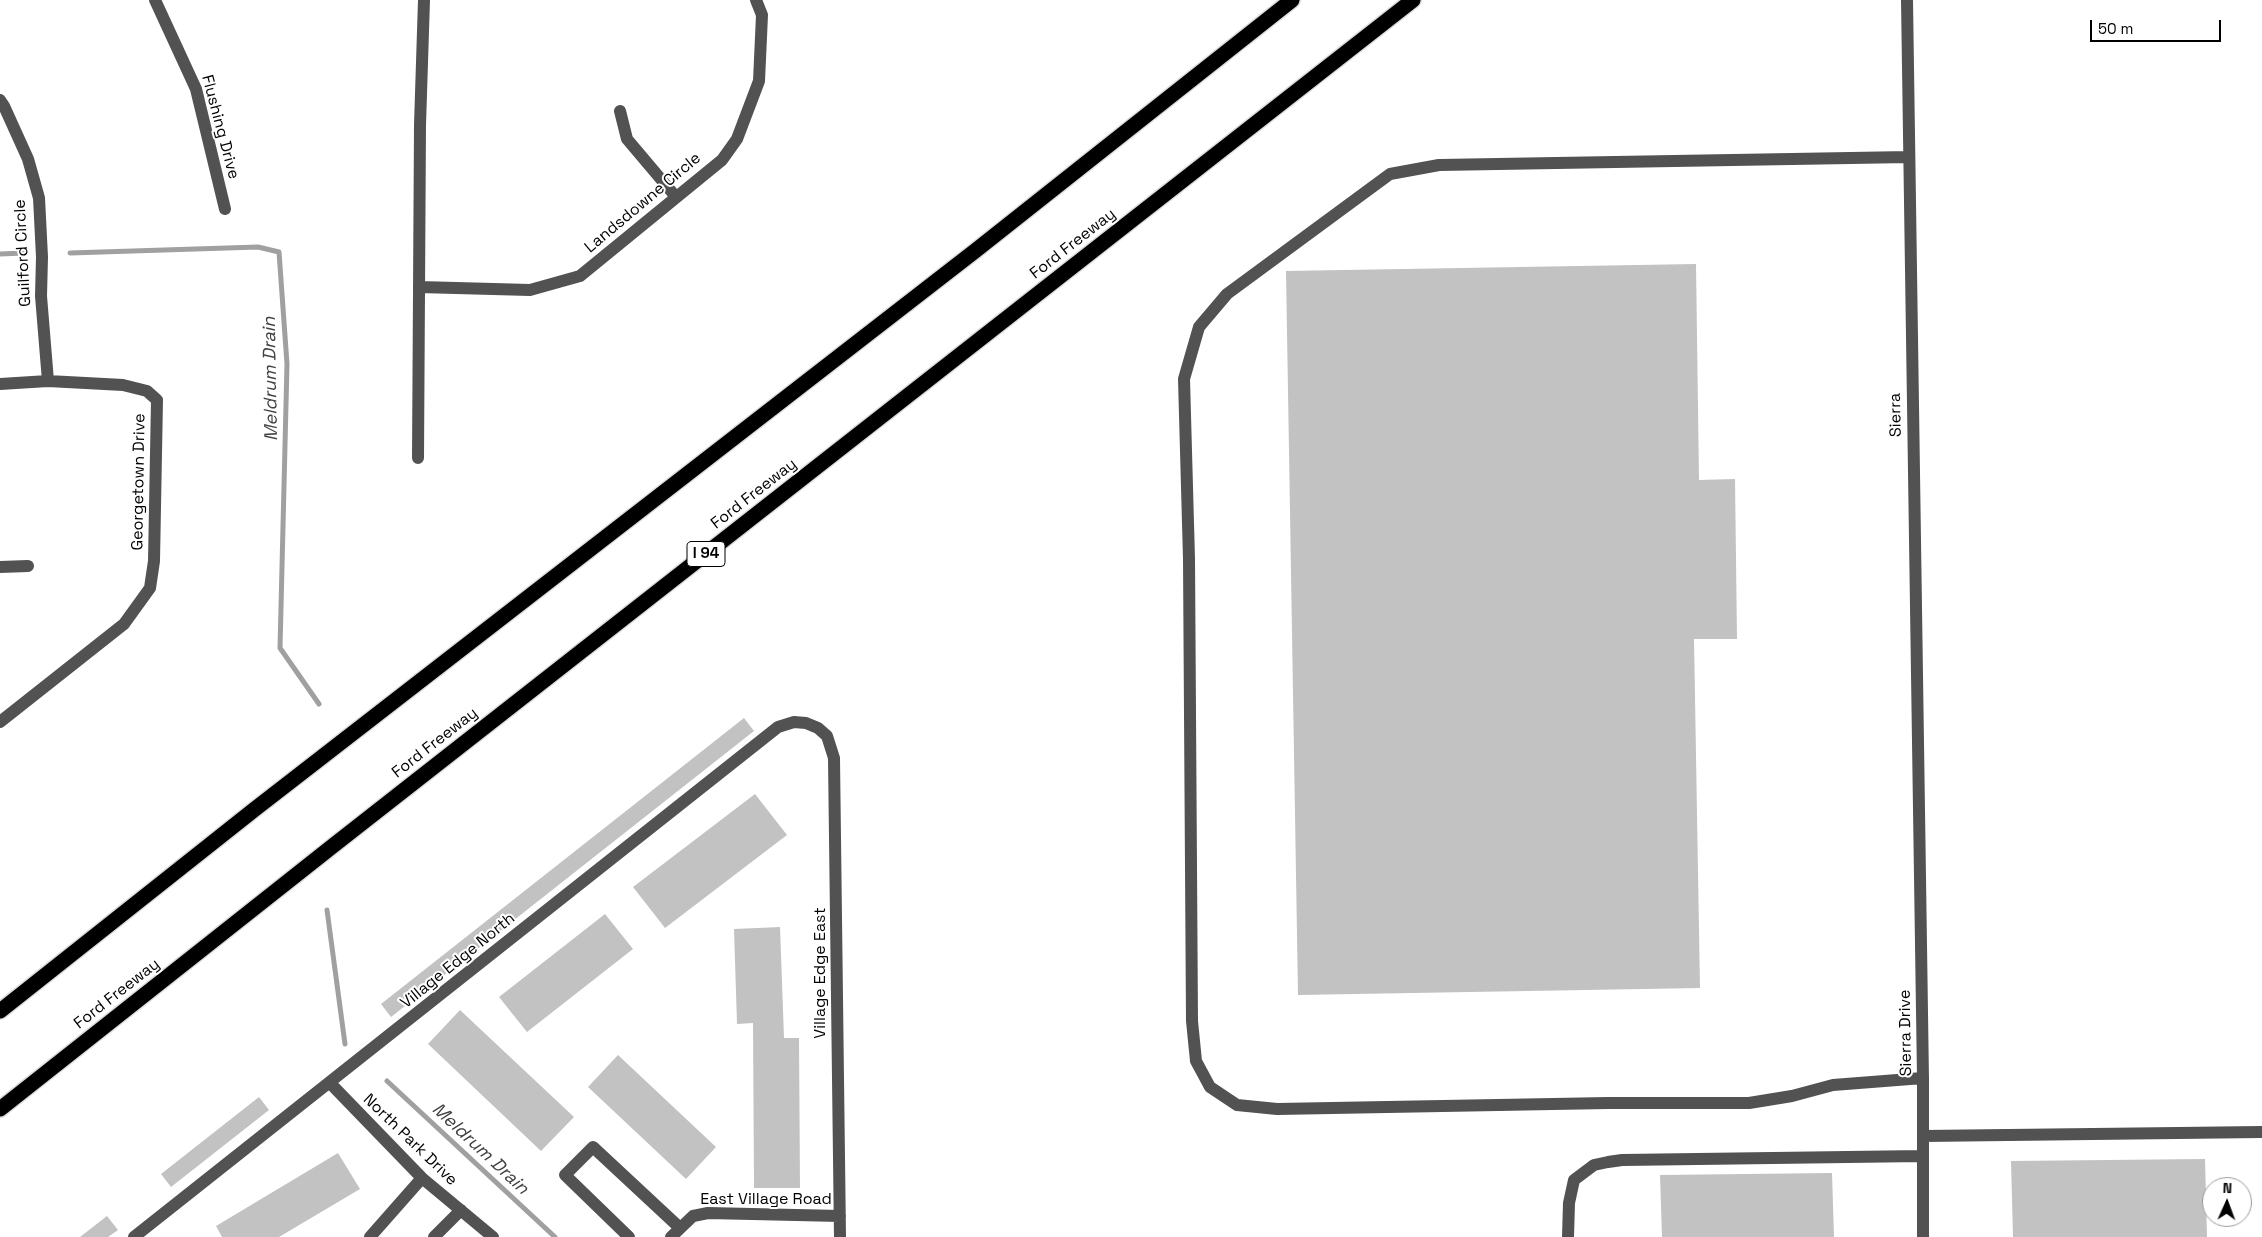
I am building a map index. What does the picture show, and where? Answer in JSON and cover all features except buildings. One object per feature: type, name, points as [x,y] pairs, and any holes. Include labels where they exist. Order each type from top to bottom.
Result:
[{"type":"highway","points":[[0,1011],[255,808],[967,257],[1292,0]]},
{"type":"highway","name":"Ford Freeway","points":[[0,1108],[1413,0]]},
{"type":"street","name":"Flushing Drive","points":[[155,0],[196,89],[225,209]]},
{"type":"street","points":[[418,458],[420,125],[424,0]]},
{"type":"street","name":"Landsdowne Circle","points":[[420,287],[530,290],[580,276],[722,160],[738,139],[759,81],[762,15],[756,0]]},
{"type":"street","name":"Sierra","points":[[1907,0],[1918,829]]},
{"type":"street","name":"Guilford Circle","points":[[0,100],[28,159],[38,198],[42,257],[41,296],[48,381]]},
{"type":"street","points":[[620,111],[628,139],[676,197]]},
{"type":"street","points":[[1909,157],[1440,165],[1390,174],[1227,294],[1199,326],[1184,379],[1189,559],[1192,1021],[1196,1061],[1210,1087],[1237,1105],[1277,1109],[1608,1103],[1749,1103],[1792,1096],[1833,1085],[1923,1078]]},
{"type":"street","name":"Georgetown Drive","points":[[0,384],[48,381],[123,386],[147,391],[157,400],[154,561],[150,588],[124,624],[0,722]]},
{"type":"street","points":[[0,568],[28,566]]},
{"type":"street","name":"Village Edge North","points":[[134,1237],[778,727],[794,722],[806,723]]},
{"type":"street","name":"Village Edge East","points":[[806,723],[818,728],[827,736],[834,758],[840,1237]]},
{"type":"street","name":"Sierra Drive","points":[[1918,829],[1923,1078],[1923,1237]]},
{"type":"street","name":"North Park Drive","points":[[330,1083],[422,1178],[493,1237]]},
{"type":"street","points":[[1923,1136],[2262,1132]]},
{"type":"street","points":[[629,1237],[565,1175],[593,1147],[675,1232]]},
{"type":"street","points":[[1568,1237],[1569,1203],[1574,1180],[1594,1165],[1622,1160],[1923,1156]]},
{"type":"street","points":[[370,1237],[422,1178]]},
{"type":"street","points":[[434,1237],[461,1210]]},
{"type":"street","name":"East Village Road","points":[[675,1232],[693,1216],[708,1213],[840,1216]]},
{"type":"waterway","name":"Meldrum Drain","points":[[70,253],[258,247],[279,252],[287,364],[280,648],[319,704]]},
{"type":"waterway","name":"Meldrum Drain","points":[[0,254],[24,253]]},
{"type":"waterway","name":"Meldrum Drain","points":[[327,910],[345,1044]]},
{"type":"waterway","name":"Meldrum Drain","points":[[387,1081],[555,1237]]}]
